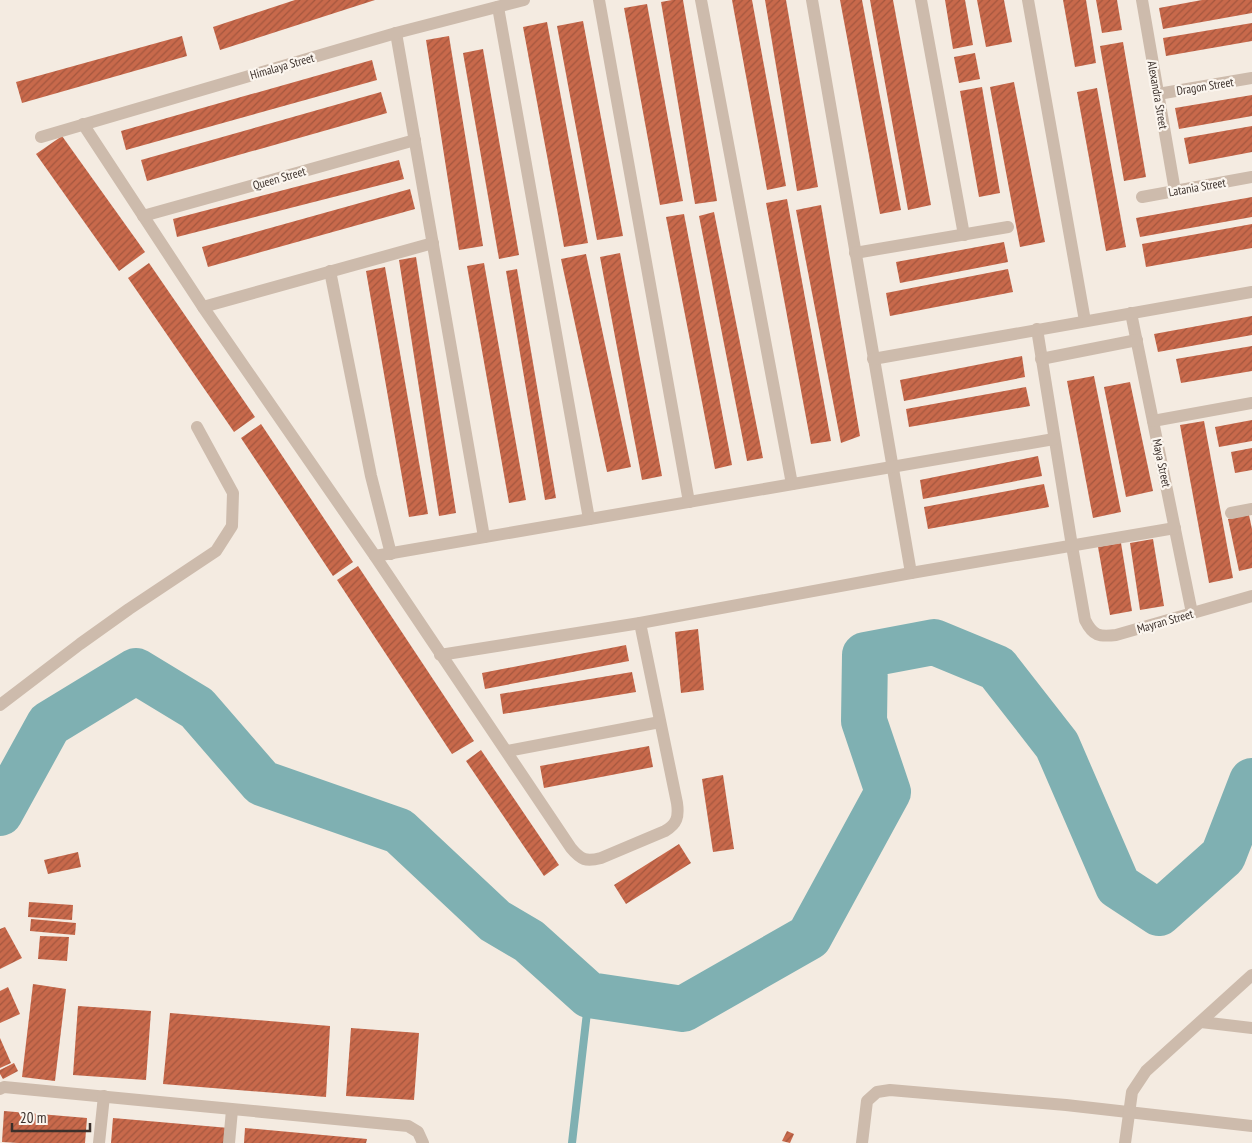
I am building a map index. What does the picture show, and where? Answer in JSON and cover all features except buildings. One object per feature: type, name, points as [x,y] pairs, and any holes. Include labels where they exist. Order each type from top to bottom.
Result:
[{"type":"street","name":"Himalaya Street","points":[[41,137],[396,33],[524,0]]},
{"type":"street","points":[[599,0],[690,502]]},
{"type":"street","points":[[701,0],[792,484]]},
{"type":"street","points":[[812,0],[911,573]]},
{"type":"street","points":[[921,0],[964,235]]},
{"type":"street","points":[[1028,0],[1085,321]]},
{"type":"street","name":"Alexandra Street","points":[[1142,0],[1175,191]]},
{"type":"street","points":[[498,7],[589,519]]},
{"type":"street","points":[[396,33],[484,537]]},
{"type":"street","name":"Dragon Street","points":[[1158,94],[1252,78]]},
{"type":"street","points":[[83,124],[203,307],[375,556],[572,848],[582,859],[601,858],[664,831],[672,827],[677,820],[677,803],[640,623]]},
{"type":"street","name":"Queen Street","points":[[143,216],[415,140]]},
{"type":"street","name":"Latania Street","points":[[1142,197],[1252,177]]},
{"type":"street","points":[[855,253],[1008,227]]},
{"type":"street","points":[[203,307],[433,243]]},
{"type":"street","points":[[330,271],[371,476],[391,554]]},
{"type":"street","points":[[873,358],[1252,292]]},
{"type":"street","name":"Maya Street","points":[[1131,313],[1192,613]]},
{"type":"street","points":[[1037,329],[1072,546]]},
{"type":"street","points":[[1041,359],[1137,340]]},
{"type":"street","points":[[1153,421],[1252,403]]},
{"type":"street","points":[[0,706],[80,644],[216,551],[232,526],[233,493],[197,427]]},
{"type":"street","points":[[375,556],[1054,439]]},
{"type":"street","points":[[1231,513],[1252,509]]},
{"type":"street","points":[[440,655],[640,623],[911,573],[1175,528]]},
{"type":"street","name":"Mayran Street","points":[[1072,546],[1085,620],[1089,629],[1096,635],[1116,635],[1252,596]]},
{"type":"street","points":[[507,751],[660,722]]},
{"type":"street","points":[[1125,1143],[1132,1092],[1146,1071],[1252,975]]},
{"type":"street","points":[[1200,1022],[1252,1028]]},
{"type":"street","points":[[0,1089],[4,1087],[104,1096],[408,1126],[418,1132],[424,1143]]},
{"type":"street","points":[[862,1143],[867,1101],[877,1092],[890,1090],[1066,1105],[1252,1126]]},
{"type":"street","points":[[99,1143],[104,1096]]},
{"type":"street","points":[[230,1143],[232,1110]]},
{"type":"waterway","points":[[0,813],[49,724],[136,671],[197,708],[262,783],[399,831],[495,921],[529,941],[589,995],[683,1009],[809,937],[888,792],[864,721],[865,655],[934,642],[997,668],[1057,745],[1118,886],[1159,913],[1223,856],[1252,781]]},
{"type":"waterway","points":[[572,1143],[589,995]]}]
